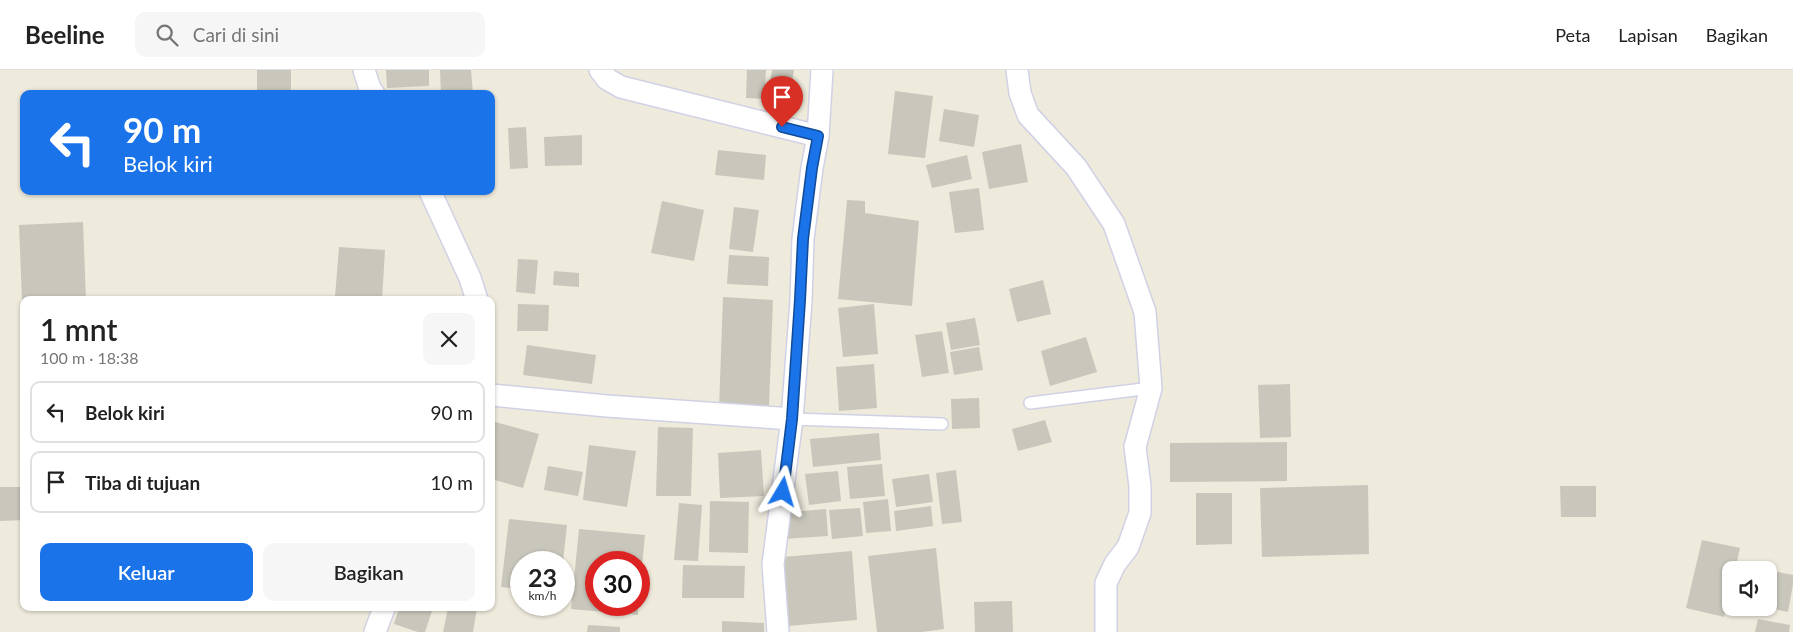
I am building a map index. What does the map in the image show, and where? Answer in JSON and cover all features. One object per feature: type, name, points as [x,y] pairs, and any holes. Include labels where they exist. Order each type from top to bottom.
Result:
[{"type":"street","points":[[364,70],[371,90]]},
{"type":"street","points":[[600,70],[607,79],[621,87],[818,136]]},
{"type":"street","points":[[778,632],[773,564],[792,419],[803,239],[818,136],[822,70]]},
{"type":"street","points":[[1016,70],[1020,93],[1028,115],[1076,167],[1114,224],[1145,312],[1151,388],[1135,447],[1140,486],[1140,513],[1128,546],[1115,564],[1106,583],[1106,632]]},
{"type":"street","points":[[432,195],[470,278],[476,296]]},
{"type":"street","points":[[495,395],[607,406],[792,419]]},
{"type":"street","points":[[375,632],[383,611]]},
{"type":"lane","points":[[1030,403],[1151,388]]},
{"type":"lane","points":[[792,419],[942,424]]},
{"type":"building","points":[[257,70],[291,70],[291,90],[257,90]]},
{"type":"building","points":[[386,70],[429,70],[429,86],[387,88]]},
{"type":"building","points":[[440,70],[471,70],[473,90],[441,90]]},
{"type":"building","points":[[747,70],[766,70],[764,99],[746,98]]},
{"type":"building","points":[[772,70],[794,70],[790,93],[769,90]]},
{"type":"building","points":[[895,91],[933,96],[925,158],[888,154]]},
{"type":"building","points":[[944,109],[979,115],[974,147],[939,141]]},
{"type":"building","points":[[526,127],[528,168],[510,169],[508,128]]},
{"type":"building","points":[[582,135],[582,165],[545,166],[544,137]]},
{"type":"building","points":[[1021,144],[1028,182],[989,189],[982,152]]},
{"type":"building","points":[[718,150],[766,155],[764,180],[715,175]]},
{"type":"building","points":[[967,155],[972,179],[932,188],[926,165]]},
{"type":"building","points":[[979,188],[984,230],[955,233],[949,192]]},
{"type":"building","points":[[847,200],[865,201],[865,213],[919,221],[912,306],[838,299]]},
{"type":"building","points":[[662,201],[704,210],[694,261],[651,253]]},
{"type":"building","points":[[734,207],[759,210],[753,252],[729,249]]},
{"type":"building","points":[[83,222],[86,296],[22,296],[19,225]]},
{"type":"building","points":[[339,247],[385,250],[382,296],[335,296]]},
{"type":"building","points":[[729,255],[769,257],[768,286],[727,284]]},
{"type":"building","points":[[518,259],[538,260],[535,294],[516,292]]},
{"type":"building","points":[[554,271],[579,273],[579,287],[553,285]]},
{"type":"building","points":[[1043,280],[1051,314],[1017,322],[1009,289]]},
{"type":"building","points":[[723,297],[773,300],[769,407],[719,409]]},
{"type":"building","points":[[518,304],[549,305],[548,331],[517,331]]},
{"type":"building","points":[[874,304],[878,354],[843,357],[838,308]]},
{"type":"building","points":[[975,318],[980,345],[951,350],[946,323]]},
{"type":"building","points":[[942,331],[949,373],[922,377],[915,335]]},
{"type":"building","points":[[1086,337],[1097,372],[1050,386],[1041,351]]},
{"type":"building","points":[[527,345],[596,355],[592,384],[523,375]]},
{"type":"building","points":[[979,347],[983,370],[954,375],[950,352]]},
{"type":"building","points":[[874,364],[877,408],[839,411],[836,367]]},
{"type":"building","points":[[1290,384],[1291,437],[1260,438],[1258,385]]},
{"type":"building","points":[[979,398],[980,428],[952,429],[951,399]]},
{"type":"building","points":[[1045,420],[1052,442],[1018,451],[1012,429]]},
{"type":"building","points":[[495,422],[539,434],[523,488],[495,480]]},
{"type":"building","points":[[658,427],[693,428],[691,496],[656,496]]},
{"type":"building","points":[[879,433],[881,460],[813,467],[810,439]]},
{"type":"building","points":[[1287,442],[1287,481],[1170,482],[1170,443]]},
{"type":"building","points":[[589,445],[636,451],[627,507],[583,500]]},
{"type":"building","points":[[761,450],[764,496],[720,498],[718,453]]},
{"type":"building","points":[[882,464],[885,496],[850,499],[847,467]]},
{"type":"building","points":[[548,466],[583,472],[578,496],[544,490]]},
{"type":"building","points":[[956,470],[962,522],[942,524],[936,473]]},
{"type":"building","points":[[838,471],[841,501],[809,505],[805,474]]},
{"type":"building","points":[[929,474],[933,502],[896,507],[892,479]]},
{"type":"building","points":[[1368,485],[1369,554],[1262,557],[1260,488]]},
{"type":"building","points":[[1560,486],[1596,486],[1596,517],[1561,517]]},
{"type":"building","points":[[0,487],[20,487],[20,520],[0,521]]},
{"type":"building","points":[[1196,493],[1232,493],[1232,544],[1196,545]]},
{"type":"building","points":[[888,499],[891,531],[866,533],[863,502]]},
{"type":"building","points":[[710,501],[749,502],[748,553],[709,552]]},
{"type":"building","points":[[679,503],[702,505],[698,561],[674,560]]},
{"type":"building","points":[[931,506],[933,526],[896,531],[894,511]]},
{"type":"building","points":[[860,508],[863,536],[832,539],[829,510]]},
{"type":"building","points":[[826,509],[828,536],[783,539],[781,513]]},
{"type":"building","points":[[509,519],[567,525],[564,551],[510,551],[510,588],[501,587]]},
{"type":"building","points":[[579,529],[645,535],[643,551],[585,551],[585,610],[575,609],[575,569]]},
{"type":"building","points":[[1702,540],[1740,548],[1737,561],[1722,561],[1722,616],[1724,617],[1686,608]]},
{"type":"building","points":[[936,548],[944,629],[922,632],[877,632],[868,556]]},
{"type":"building","points":[[852,551],[857,620],[788,626],[783,557]]},
{"type":"building","points":[[683,565],[745,566],[744,598],[682,598]]},
{"type":"building","points":[[1777,572],[1793,575],[1788,612],[1777,610]]},
{"type":"building","points":[[1012,601],[1013,632],[975,632],[974,602]]},
{"type":"building","points":[[398,611],[432,611],[425,632],[418,632],[394,624]]},
{"type":"building","points":[[447,611],[476,611],[473,632],[443,632]]},
{"type":"building","points":[[1758,619],[1790,625],[1789,632],[1755,632]]},
{"type":"building","points":[[722,621],[764,623],[764,632],[722,632]]},
{"type":"building","points":[[588,625],[620,627],[620,632],[587,632]]},
{"type":"route","points":[[782,127],[818,136],[803,239],[792,419],[783,492]]}]
